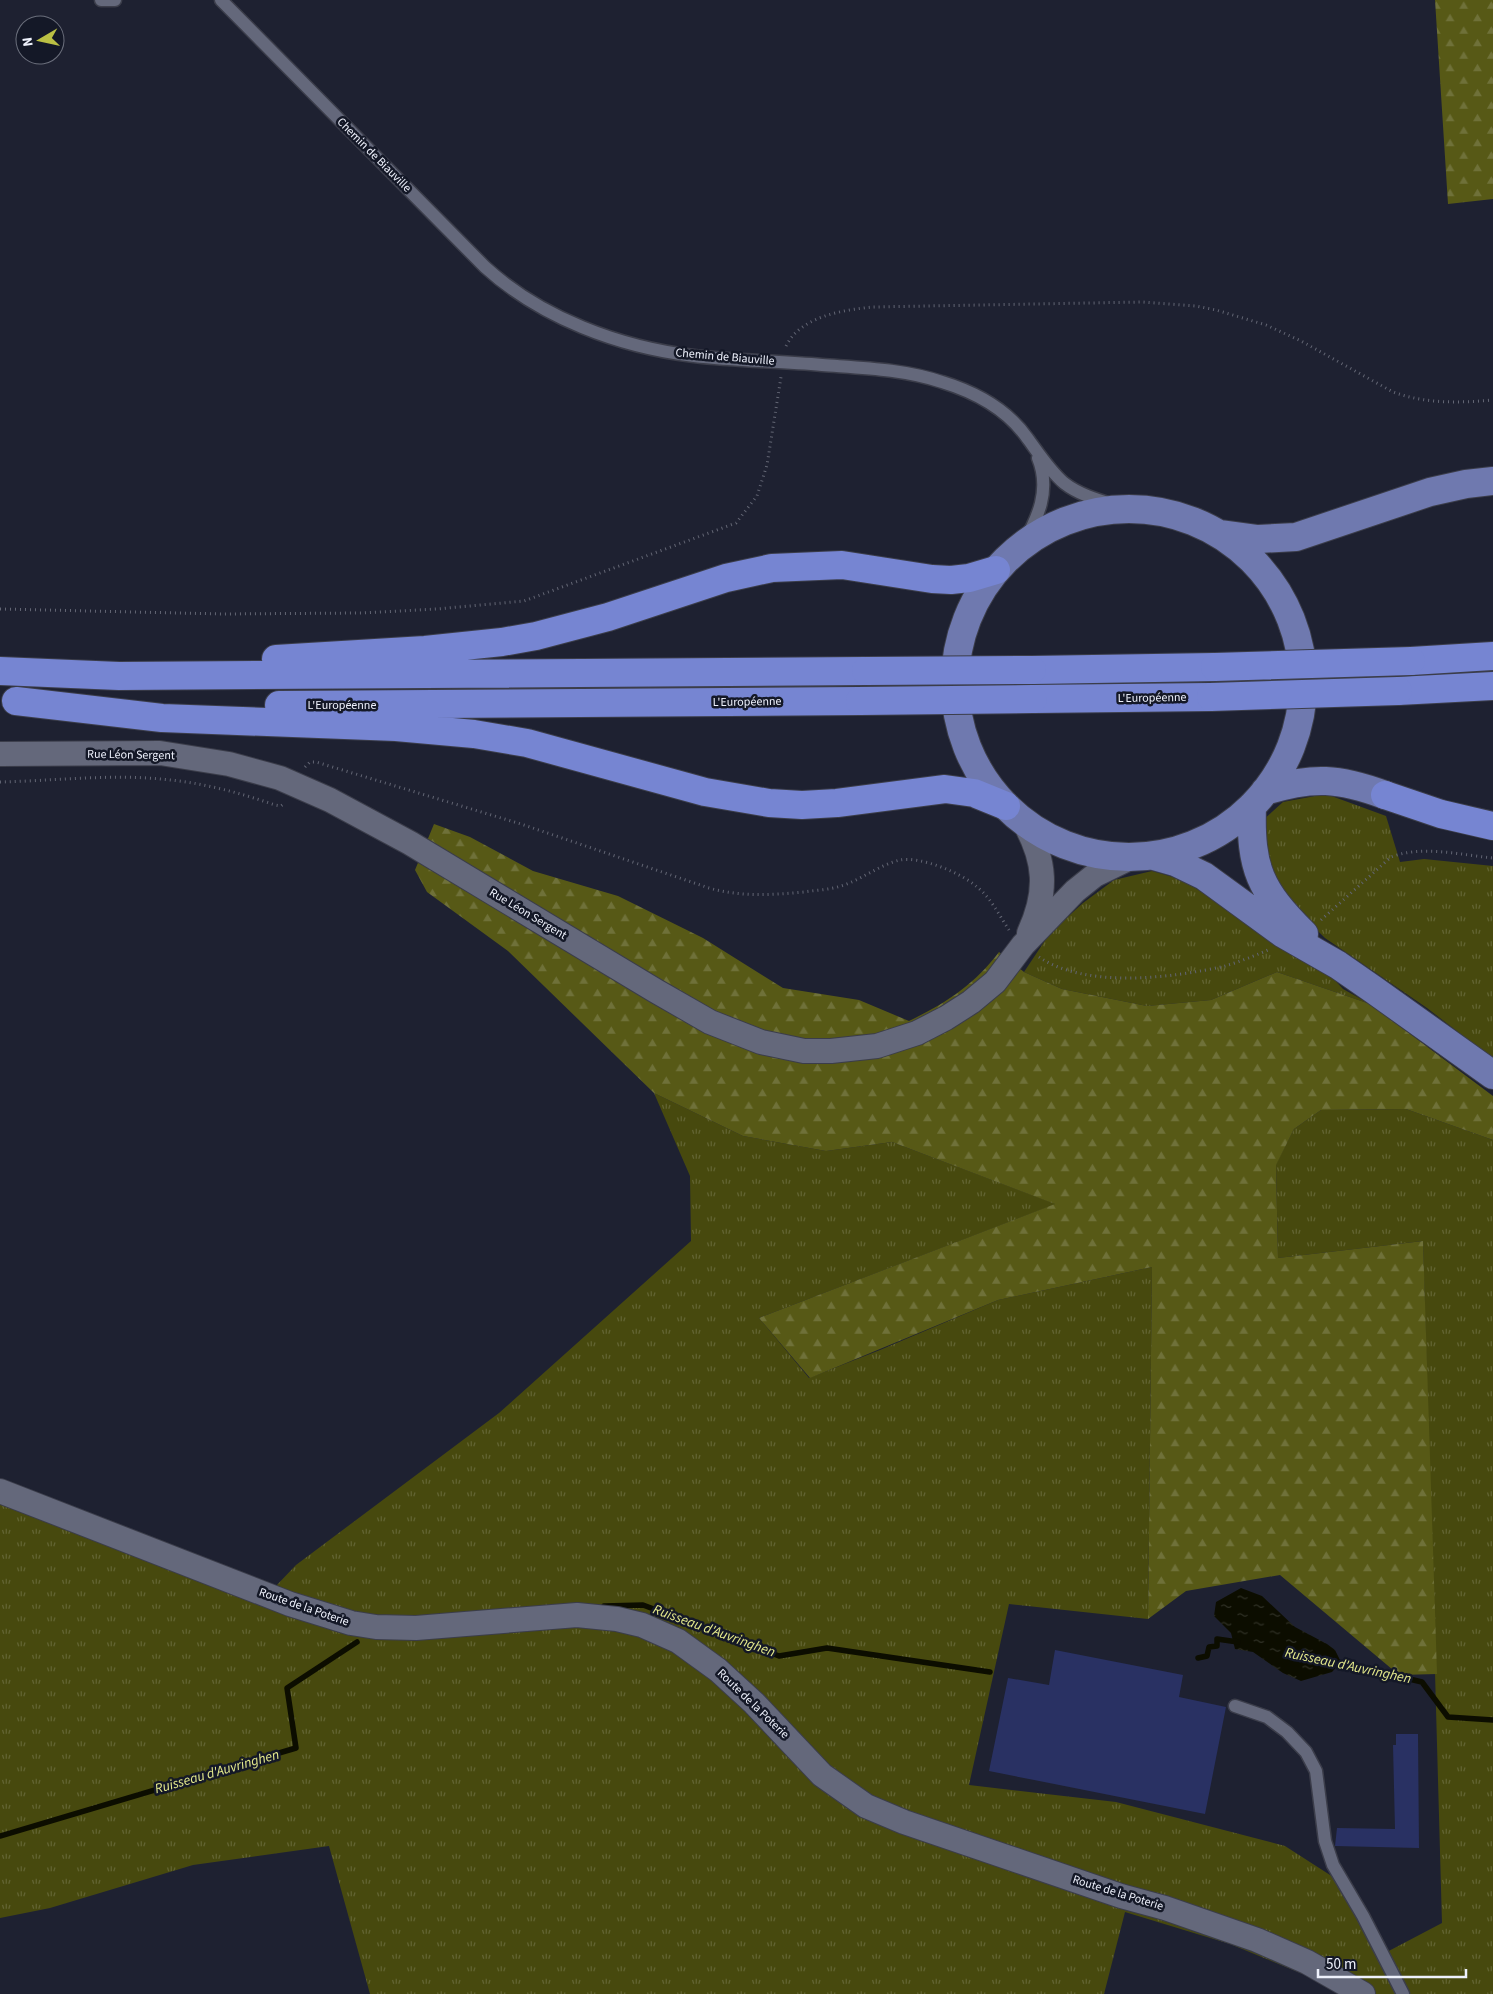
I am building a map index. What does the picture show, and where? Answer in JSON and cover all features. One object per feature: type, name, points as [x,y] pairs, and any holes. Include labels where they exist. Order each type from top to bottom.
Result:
[{"type":"highway","points":[[225,676],[270,659],[425,650],[502,642],[536,636],[608,617],[726,578],[772,568],[842,565],[951,580],[969,578],[996,570]]},
{"type":"highway","points":[[0,671],[119,676],[225,676],[1032,670],[1215,667],[1411,661],[1493,656]]},
{"type":"highway","name":"L'Européenne","points":[[8,701],[224,706],[860,701],[1211,697],[1493,686]]},
{"type":"highway","points":[[8,701],[162,718],[396,727],[474,734],[527,743],[705,792],[761,802],[819,804],[945,789],[974,793],[1015,814]]},
{"type":"highway","points":[[1385,795],[1441,814],[1493,826]]},
{"type":"main road","points":[[1218,533],[1258,539],[1296,537],[1430,492],[1466,484],[1493,481]]},
{"type":"main road","points":[[1127,509],[1169,513],[1199,523],[1218,533],[1245,553],[1268,578],[1288,613],[1300,651],[1303,674],[1302,697],[1296,730],[1284,762],[1259,799],[1229,826],[1202,841],[1174,852],[1143,856],[1111,856],[1080,850],[1051,839],[1015,814],[991,789],[973,760],[961,729],[955,696],[956,662],[964,629],[977,598],[996,570],[1022,546],[1043,531],[1066,520],[1096,512],[1127,509]]},
{"type":"main road","points":[[1259,799],[1299,782],[1327,780],[1350,783],[1385,795]]},
{"type":"main road","points":[[1259,799],[1253,852],[1259,874],[1298,936]]},
{"type":"main road","points":[[1143,856],[1176,862],[1204,876],[1272,926],[1298,936],[1493,1074]]},
{"type":"street","name":"Rue Léon Sergent","points":[[0,754],[176,754],[249,769],[296,784],[410,843],[710,1022],[761,1042],[789,1049],[831,1051],[861,1049],[892,1042],[917,1033],[958,1011],[984,992],[1003,973],[1023,946]]},
{"type":"street","points":[[1015,814],[1039,856],[1043,878],[1040,903],[1023,946]]},
{"type":"street","points":[[1023,946],[1065,901],[1086,882],[1105,869],[1143,856]]},
{"type":"street","name":"Route de la Poterie","points":[[0,1492],[290,1604],[352,1623],[376,1628],[416,1628],[577,1615],[617,1618],[642,1625],[678,1641],[718,1670],[747,1696],[822,1775],[866,1806],[904,1822],[1257,1940],[1307,1962],[1363,1994]]},
{"type":"lane","points":[[102,0],[114,0]]},
{"type":"lane","name":"Chemin de Biauville","points":[[221,0],[484,267],[524,296],[565,319],[597,332],[648,348],[709,358],[889,370],[931,379],[956,387],[984,400],[1010,418],[1028,438],[1054,473],[1073,488],[1090,497],[1127,509]]},
{"type":"lane","name":"Chemin de Biauville","points":[[1022,546],[1037,518],[1043,496],[1043,474],[1036,451]]},
{"type":"lane","points":[[1235,1706],[1267,1717],[1287,1732],[1306,1752],[1316,1771],[1325,1841],[1333,1865],[1363,1916],[1403,1994]]},
{"type":"path","points":[[0,609],[223,614],[361,614],[524,601],[736,523],[757,496],[767,465],[783,362],[789,341],[803,327],[820,318],[859,308],[1133,302],[1175,303],[1216,310],[1281,331],[1393,392],[1405,396],[1426,401],[1445,402],[1493,400]]},
{"type":"path","points":[[0,782],[132,778],[160,779],[221,789],[281,806],[286,803],[306,765],[310,762],[316,762],[451,802],[732,894],[787,894],[829,889],[849,883],[893,862],[921,860],[941,867],[977,886],[1016,941],[1044,960],[1064,969],[1086,974],[1131,978],[1151,978],[1225,966],[1298,936],[1334,910],[1391,858],[1408,852],[1493,858]]},
{"type":"green space","points":[[1435,0],[1493,0],[1493,199],[1448,204]]},
{"type":"green space","points":[[1326,794],[1386,816],[1400,862],[1424,859],[1493,866],[1493,1059],[1427,1008],[1325,938],[1288,902],[1266,862],[1262,821],[1283,802]]},
{"type":"green space","points":[[434,824],[470,837],[533,871],[618,896],[703,938],[783,988],[859,1000],[909,1021],[947,1000],[969,984],[999,952],[1024,972],[1062,989],[1147,1006],[1211,1000],[1277,972],[1370,1004],[1493,1096],[1493,1140],[1406,1109],[1321,1110],[1294,1129],[1276,1165],[1278,1258],[1423,1241],[1437,1674],[1399,1675],[1280,1575],[1186,1591],[1148,1619],[1152,1267],[998,1300],[810,1378],[759,1318],[1055,1204],[892,1142],[826,1151],[743,1136],[654,1093],[508,951],[427,892],[415,870]]},
{"type":"green space","points":[[1152,871],[1183,880],[1331,976],[1343,989],[1370,1004],[1277,972],[1211,1000],[1147,1006],[1062,989],[1024,972],[1050,933],[1083,903],[1114,880]]},
{"type":"green space","points":[[654,1093],[743,1136],[826,1151],[892,1142],[1056,1204],[759,1318],[809,1378],[998,1300],[1152,1267],[1148,1619],[1009,1604],[969,1785],[1116,1802],[1285,1846],[1344,1884],[1383,1954],[1442,1923],[1423,1241],[1278,1258],[1276,1164],[1294,1129],[1321,1110],[1406,1109],[1493,1140],[1493,1994],[1339,1994],[1303,1974],[1230,1944],[1125,1912],[1104,1994],[370,1994],[329,1846],[193,1865],[50,1908],[0,1918],[0,1481],[275,1587],[296,1565],[499,1413],[691,1241],[690,1176]]},
{"type":"water","points":[[1241,1588],[1262,1596],[1295,1627],[1327,1644],[1335,1650],[1341,1662],[1332,1672],[1301,1681],[1283,1673],[1253,1652],[1235,1649],[1231,1633],[1214,1616],[1216,1602]]},
{"type":"building","points":[[1055,1650],[1183,1675],[1179,1697],[1226,1707],[1205,1814],[989,1771],[1008,1678],[1049,1685]]},
{"type":"building","points":[[1396,1734],[1418,1734],[1419,1848],[1335,1846],[1337,1828],[1395,1829],[1393,1745],[1396,1745]]},
{"type":"waterway","name":"Ruisseau d'Auvringhen","points":[[604,1606],[643,1605],[779,1656],[827,1648],[990,1672]]},
{"type":"waterway","name":"Ruisseau d'Auvringhen","points":[[1198,1658],[1207,1656],[1209,1647],[1217,1646],[1217,1639],[1238,1642]]},
{"type":"waterway","name":"Ruisseau d'Auvringhen","points":[[0,1836],[296,1748],[287,1688],[357,1642]]},
{"type":"waterway","name":"Ruisseau d'Auvringhen","points":[[1333,1661],[1422,1682],[1448,1717],[1493,1720]]}]
